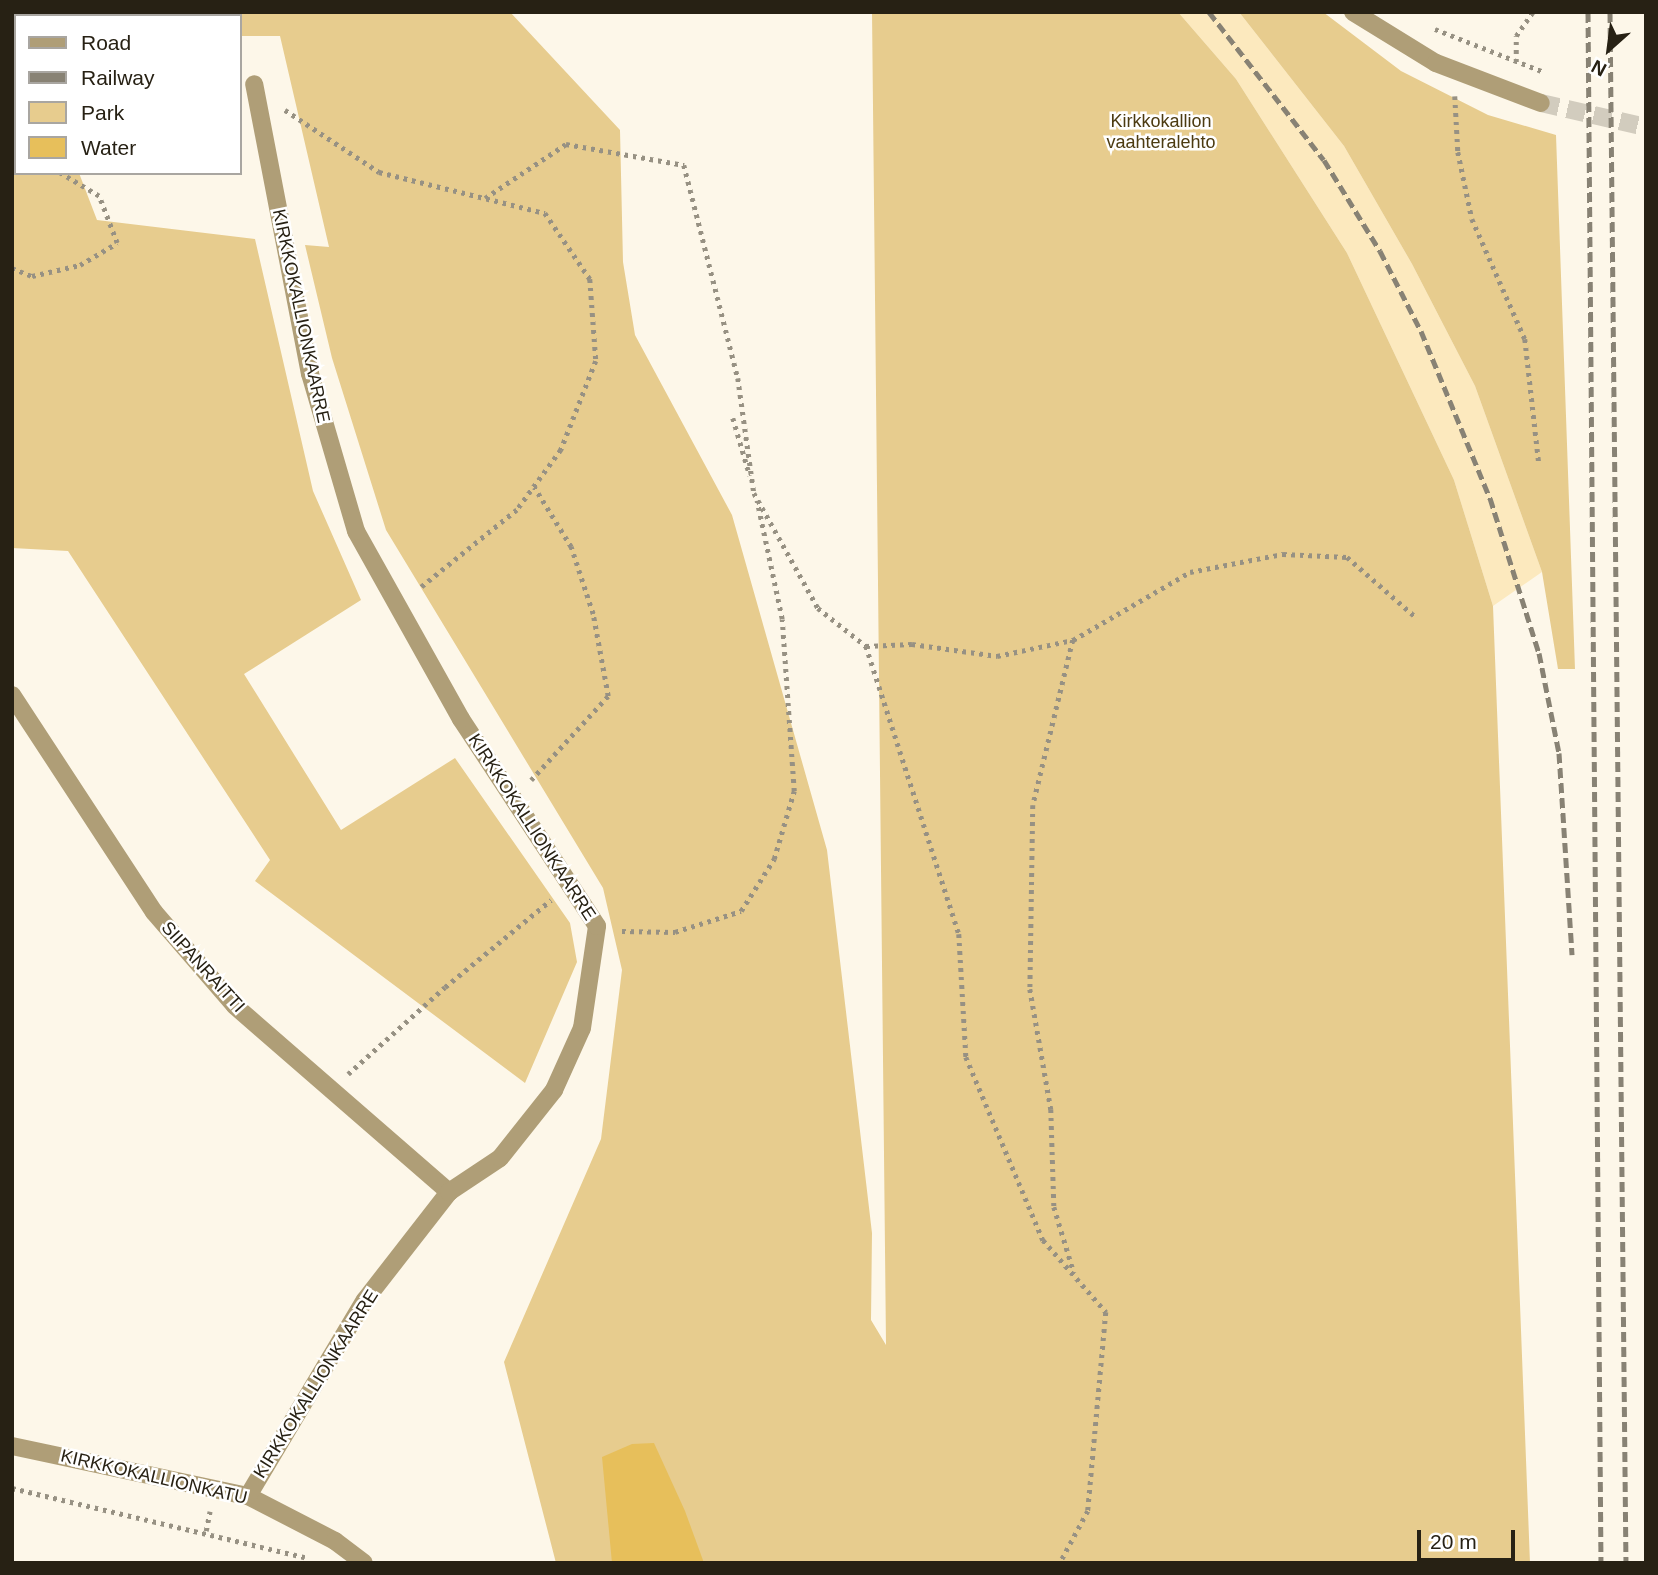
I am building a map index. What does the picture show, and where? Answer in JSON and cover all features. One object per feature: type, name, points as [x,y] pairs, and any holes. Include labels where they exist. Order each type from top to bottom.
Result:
[{"type":"street","points":[[1353,12],[1385,35],[1459,74],[1541,103]]},
{"type":"street","name":"KIRKKOKALLIONKAARRE","points":[[248,1496],[365,1300],[449,1192],[500,1158],[554,1090],[582,1028],[597,926],[514,795],[461,719],[356,531],[329,448],[310,374],[254,84]]},
{"type":"street","name":"SIIPANRAITTI","points":[[12,695],[154,912],[234,1006],[329,1091],[449,1192]]},
{"type":"street","name":"KIRKKOKALLIONKATU","points":[[12,1446],[248,1496],[335,1541],[364,1563]]},
{"type":"path","points":[[1516,62],[1516,36],[1533,12]]},
{"type":"path","points":[[1423,23],[1544,72]]},
{"type":"path","points":[[1459,74],[1455,128],[1465,191],[1525,339],[1539,463]]},
{"type":"path","points":[[254,84],[304,127],[379,172],[545,213],[590,279],[596,361],[561,450],[517,510],[398,606]]},
{"type":"path","points":[[485,198],[566,144],[684,164],[738,378],[754,493],[818,608],[866,646],[959,934],[967,1057],[1043,1240],[1106,1312],[1088,1511],[1060,1563]]},
{"type":"path","points":[[12,268],[32,276],[80,265],[117,243],[99,196],[63,175]]},
{"type":"path","points":[[597,926],[675,932],[741,911],[774,859],[794,790],[782,619],[754,493],[733,418]]},
{"type":"path","points":[[514,795],[567,746],[608,696],[593,614],[571,547],[534,487]]},
{"type":"path","points":[[866,646],[912,644],[998,656],[1073,640],[1189,572],[1283,554],[1347,557],[1417,618]]},
{"type":"path","points":[[1073,640],[1033,805],[1030,989],[1051,1109],[1054,1207],[1075,1277]]},
{"type":"path","points":[[329,1091],[444,987],[571,884]]},
{"type":"path","points":[[12,1488],[307,1557]]},
{"type":"shaded area","points":[[1178,12],[1239,12],[1344,146],[1412,264],[1475,386],[1542,572],[1493,606],[1454,480],[1347,253],[1236,79]]},
{"type":"green space","name":"Kirkkokallion vaahteralehto","points":[[12,12],[510,12],[620,130],[623,262],[635,335],[732,515],[827,850],[872,1233],[871,1320],[886,1345],[872,12],[1178,12],[1236,79],[1347,253],[1454,480],[1493,606],[1530,1563],[556,1563],[504,1362],[601,1139],[622,970],[603,888],[386,530],[332,358],[305,245],[329,247],[280,36],[242,36],[242,14],[14,14],[14,175],[80,175],[97,220],[255,239],[313,491],[361,600],[244,674],[341,830],[455,758],[570,923],[577,962],[525,1083],[255,881],[270,860],[68,551],[12,548]]},
{"type":"green space","points":[[1239,12],[1323,12],[1401,71],[1488,115],[1556,135],[1575,669],[1558,669],[1542,572],[1475,386],[1412,264],[1344,146]]},
{"type":"water","points":[[654,1443],[685,1511],[704,1563],[612,1563],[602,1457],[632,1444]]},
{"type":"tunnel","points":[[1541,103],[1646,127]]},
{"type":"railway","points":[[1209,12],[1324,160],[1380,251],[1421,331],[1490,498],[1539,653],[1559,753],[1572,955]]},
{"type":"railway","points":[[1588,12],[1601,1563]]},
{"type":"railway","points":[[1610,12],[1626,1563]]}]
